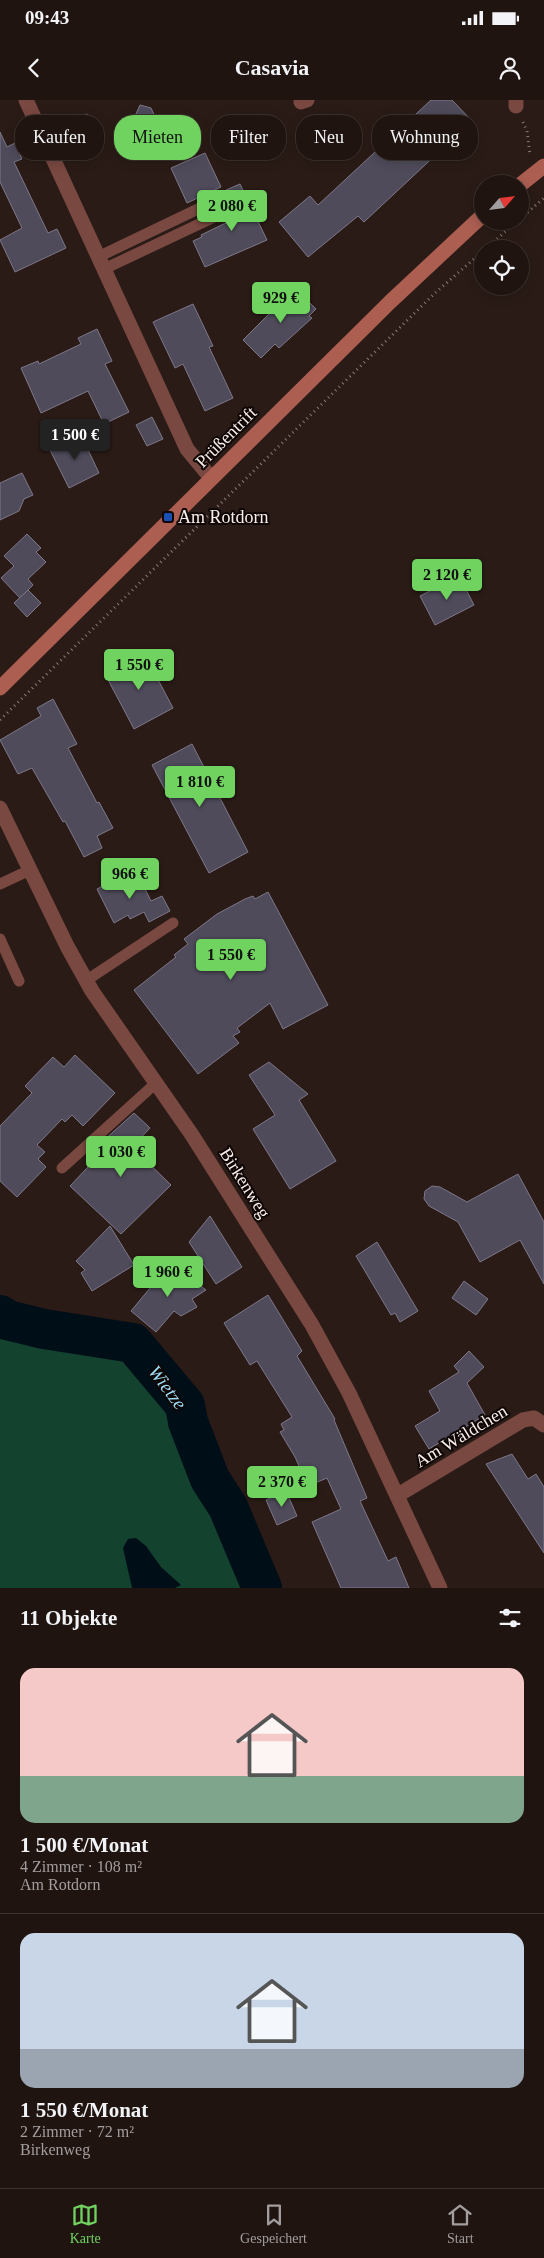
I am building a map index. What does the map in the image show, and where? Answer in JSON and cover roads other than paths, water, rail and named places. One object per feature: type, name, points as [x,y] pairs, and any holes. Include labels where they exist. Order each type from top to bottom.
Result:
[{"type":"main road","name":"Prüßentrift","points":[[0,688],[390,302],[474,223]]},
{"type":"street","points":[[26,100],[187,449],[211,478]]},
{"type":"street","name":"Birkenweg","points":[[0,808],[67,946],[86,980],[192,1135],[312,1325],[349,1392],[440,1588]]},
{"type":"street","name":"Am Wäldchen","points":[[398,1495],[523,1420],[534,1418],[544,1425]]},
{"type":"lane","points":[[101,263],[224,197]]},
{"type":"lane","points":[[101,263],[229,210]]},
{"type":"lane","points":[[0,884],[30,870]]},
{"type":"lane","points":[[86,980],[173,923]]},
{"type":"lane","points":[[0,940],[19,981]]},
{"type":"lane","points":[[62,1168],[156,1083]]},
{"type":"waterway","name":"Wietze","points":[[0,1315],[7,1320],[44,1329],[133,1343],[185,1405],[188,1422],[210,1479],[228,1507],[262,1588]]},
{"type":"place","name":"Am Rotdorn","points":[[168,517]]}]
